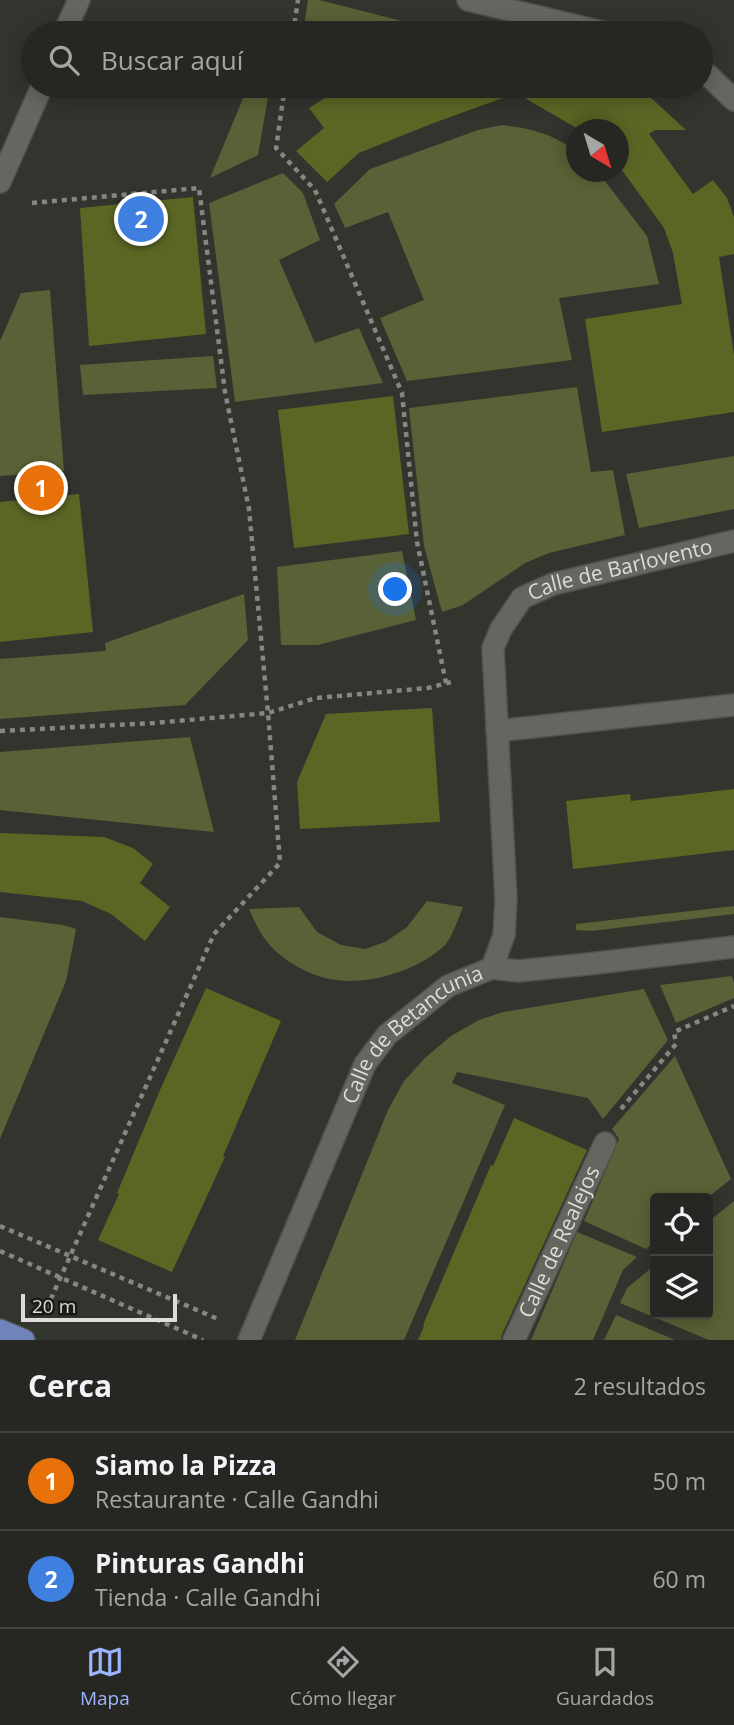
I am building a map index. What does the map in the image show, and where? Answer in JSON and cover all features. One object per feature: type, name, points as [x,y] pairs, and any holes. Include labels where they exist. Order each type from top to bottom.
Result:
[{"type":"main road","points":[[0,1330],[24,1340]]},
{"type":"street","points":[[69,21],[79,0]]},
{"type":"street","points":[[468,0],[556,21]]},
{"type":"street","points":[[713,80],[734,100]]},
{"type":"street","points":[[0,182],[36,98]]},
{"type":"street","name":"Calle de Barlovento","points":[[492,968],[503,934],[506,899],[493,648],[501,629],[522,598],[553,584],[734,541]]},
{"type":"street","points":[[497,731],[734,705]]},
{"type":"street","name":"Calle de Betancunia","points":[[249,1340],[365,1064],[387,1035],[448,985],[492,968],[518,971],[734,947]]},
{"type":"street","name":"Calle de Realejos","points":[[514,1340],[605,1143]]},
{"type":"path","points":[[295,21],[298,0]]},
{"type":"path","points":[[283,98],[276,148],[315,190],[402,393],[416,542],[446,683]]},
{"type":"path","points":[[27,204],[199,188],[225,392],[248,509],[280,863],[214,934],[44,1315]]},
{"type":"path","points":[[0,731],[154,723],[268,713],[316,698],[428,688],[494,672]]},
{"type":"path","points":[[649,1074],[676,1044],[674,1032],[734,1006]]},
{"type":"path","points":[[0,1226],[225,1322]]},
{"type":"path","points":[[0,1251],[203,1340]]},
{"type":"green space","points":[[308,0],[319,0],[402,21],[305,21]]},
{"type":"green space","points":[[243,98],[268,98],[258,155],[210,178]]},
{"type":"green space","points":[[502,125],[532,130],[566,145],[566,182],[606,182],[647,236],[659,284],[559,298],[572,360],[407,381],[380,318],[424,300],[388,212],[345,228],[334,204],[370,169],[478,130]]},
{"type":"green space","points":[[283,173],[303,193],[320,240],[279,260],[315,343],[359,328],[383,383],[235,402],[209,203]]},
{"type":"green space","points":[[50,290],[64,471],[0,476],[0,341],[21,293]]},
{"type":"green space","points":[[213,356],[217,388],[83,395],[80,365]]},
{"type":"green space","points":[[577,387],[591,472],[613,470],[625,535],[549,553],[525,563],[463,605],[442,612],[424,546],[409,408]]},
{"type":"green space","points":[[734,456],[734,509],[639,528],[626,474]]},
{"type":"green space","points":[[402,551],[416,620],[318,645],[281,645],[277,567]]},
{"type":"green space","points":[[244,594],[248,640],[185,705],[0,719],[0,659],[106,651],[105,643]]},
{"type":"green space","points":[[190,737],[214,832],[0,810],[0,752]]},
{"type":"green space","points":[[427,901],[463,907],[448,942],[422,962],[394,974],[350,981],[313,974],[284,958],[265,938],[249,909],[299,907],[317,932],[341,945],[365,949],[385,942],[407,927]]},
{"type":"green space","points":[[734,906],[734,914],[591,931],[576,930],[576,924]]},
{"type":"green space","points":[[0,917],[76,929],[66,981],[0,1139]]},
{"type":"green space","points":[[732,976],[734,998],[676,1023],[660,985]]},
{"type":"green space","points":[[644,989],[668,1040],[603,1119],[588,1098],[457,1072],[452,1083],[505,1105],[404,1340],[295,1340],[388,1110],[404,1081],[426,1057],[451,1036],[479,1020],[503,1012]]},
{"type":"green space","points":[[675,1056],[731,1179],[713,1193],[650,1193],[650,1245],[646,1249],[584,1221],[619,1139],[612,1129]]},
{"type":"green space","points":[[734,1201],[734,1340],[709,1340],[658,1319],[713,1319],[713,1218]]},
{"type":"green space","points":[[577,1232],[637,1257],[623,1270],[593,1340],[531,1340]]},
{"type":"green space","points":[[650,1269],[650,1315],[620,1303],[627,1288]]},
{"type":"green space","points":[[616,1315],[675,1340],[604,1340]]},
{"type":"building","points":[[325,98],[502,98],[359,153],[327,182],[296,151],[324,128],[309,108]]},
{"type":"building","points":[[525,98],[651,98],[686,130],[655,130],[649,134],[693,194],[713,180],[727,198],[734,217],[734,254],[719,257],[734,355],[734,412],[602,432],[585,319],[682,304],[673,253],[664,228],[629,180],[629,119],[566,119],[566,122]]},
{"type":"building","points":[[193,197],[206,334],[89,346],[80,208]]},
{"type":"building","points":[[393,396],[409,534],[294,548],[278,410]]},
{"type":"building","points":[[79,494],[93,632],[0,642],[0,502]]},
{"type":"building","points":[[432,708],[440,822],[300,829],[297,782],[326,714]]},
{"type":"building","points":[[734,789],[734,850],[573,869],[566,801],[630,794],[631,801]]},
{"type":"building","points":[[0,833],[104,837],[133,848],[153,864],[140,883],[170,907],[145,941],[111,914],[82,901],[0,892]]},
{"type":"building","points":[[206,988],[281,1021],[223,1156],[225,1157],[172,1272],[98,1240],[160,1090]]},
{"type":"building","points":[[514,1118],[587,1150],[501,1340],[418,1340],[491,1165],[493,1166]]},
{"type":"place","name":"Pinturas Gandhi","points":[[141,219]]},
{"type":"place","name":"Siamo la Pizza","points":[[41,488]]}]
